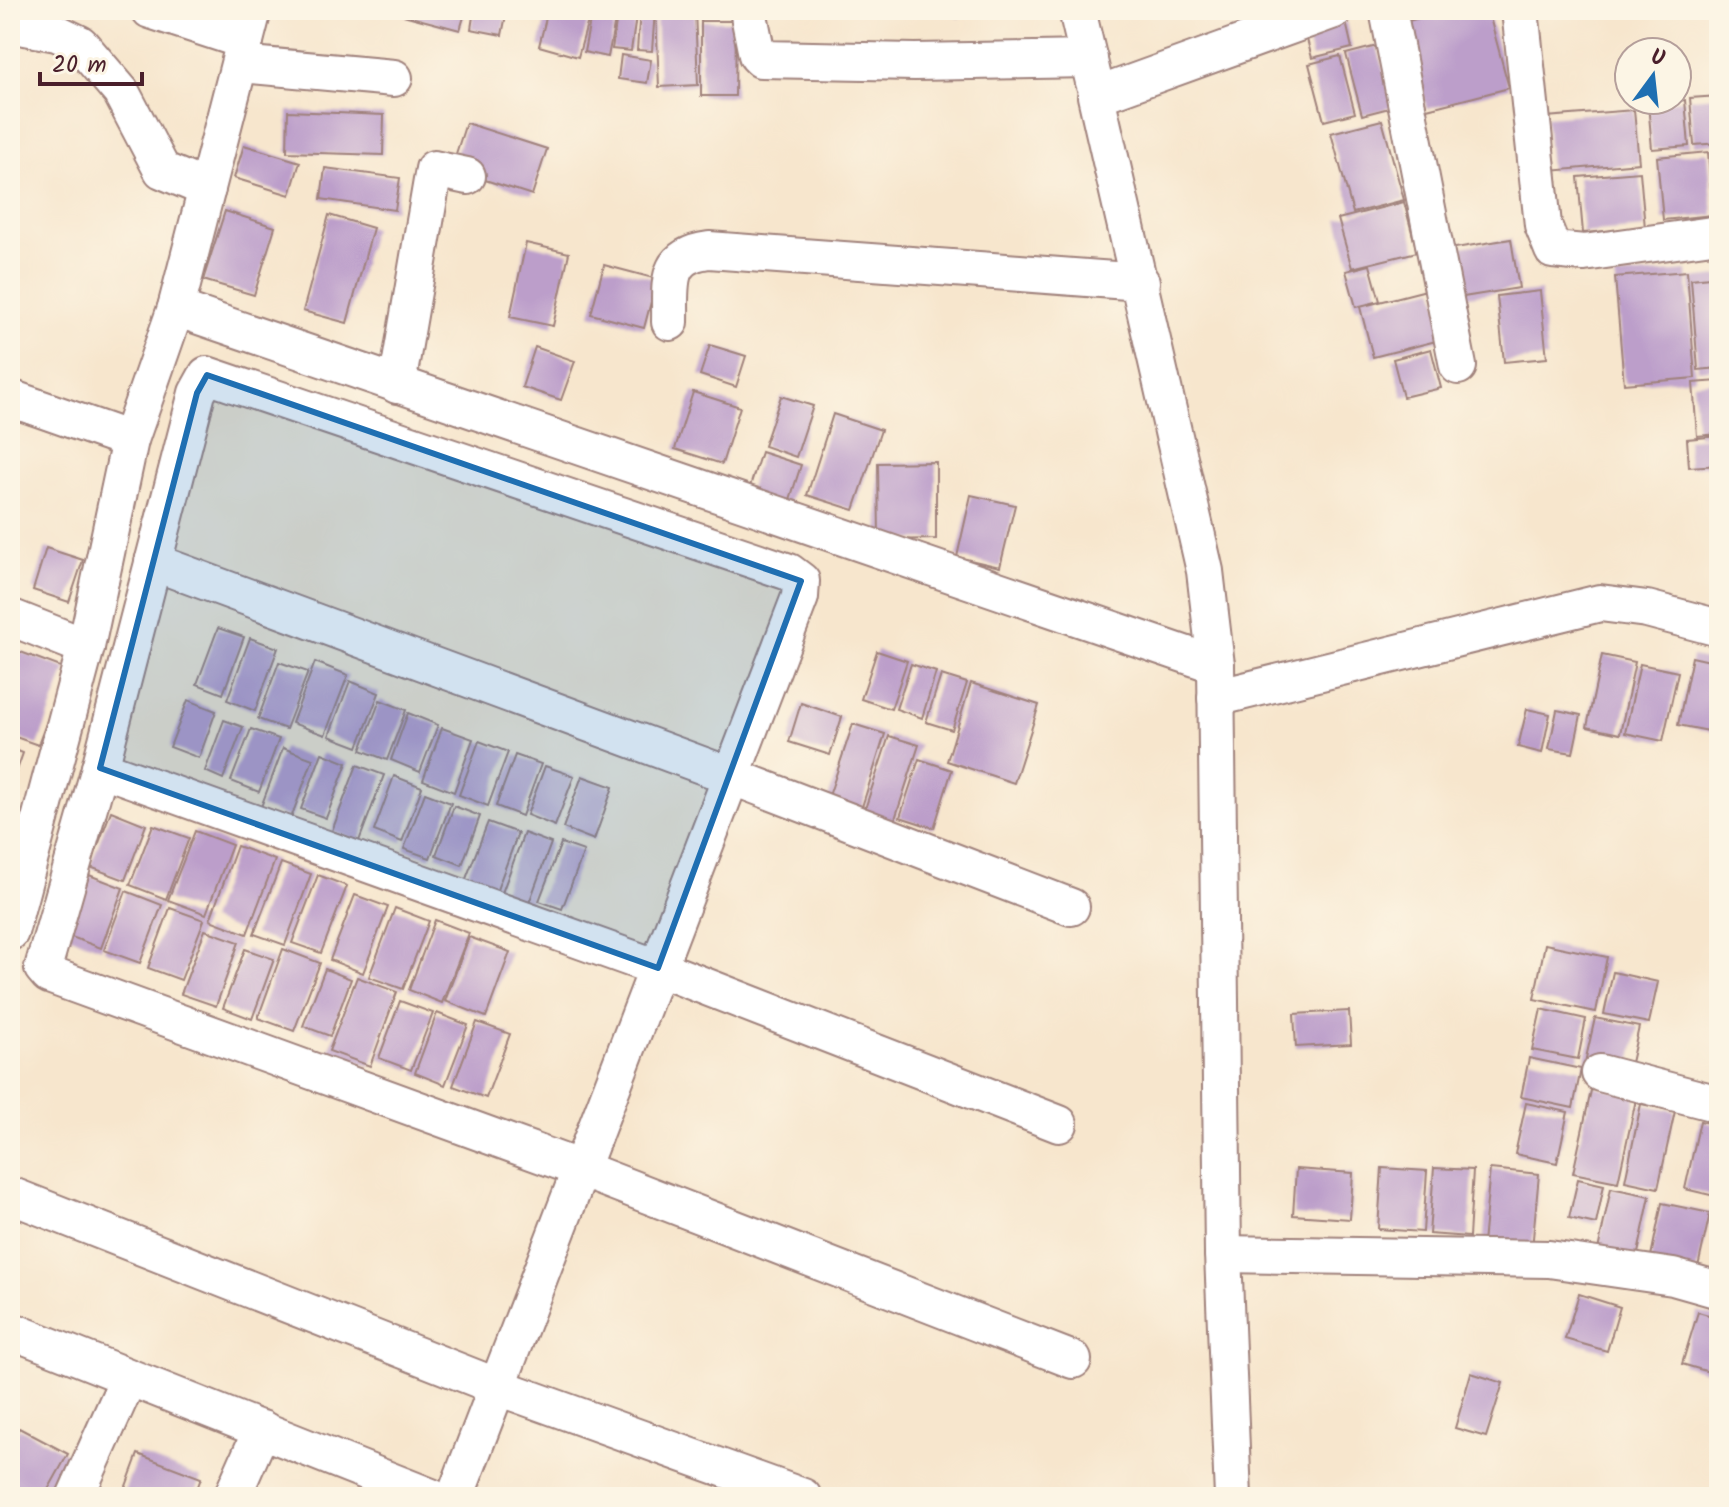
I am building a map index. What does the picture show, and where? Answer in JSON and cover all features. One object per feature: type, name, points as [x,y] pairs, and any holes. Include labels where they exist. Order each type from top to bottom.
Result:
[{"type":"street","points":[[150,10],[394,78]]},
{"type":"street","points":[[748,10],[757,55],[761,59],[915,62],[1089,59]]},
{"type":"street","points":[[1077,10],[1205,571],[1216,682],[1223,1254],[1233,1497]]},
{"type":"street","points":[[1388,10],[1458,366]]},
{"type":"street","points":[[1520,10],[1543,225],[1553,250],[1584,253],[1719,234]]},
{"type":"street","points":[[1096,96],[1323,11]]},
{"type":"street","points":[[10,24],[57,33],[80,44],[121,92],[162,170],[207,189]]},
{"type":"street","points":[[10,932],[19,858],[86,647],[130,440],[176,308],[246,38]]},
{"type":"street","points":[[397,385],[434,169],[467,176]]},
{"type":"street","points":[[670,322],[672,276],[679,260],[692,253],[709,250],[1141,282]]},
{"type":"street","points":[[176,308],[1216,682],[1600,603],[1633,606],[1719,628]]},
{"type":"street","points":[[455,1497],[498,1387],[581,1169],[658,968],[731,776],[800,597],[801,581],[789,572],[207,375],[197,393],[44,972],[581,1169],[1073,1360]]},
{"type":"street","points":[[10,398],[130,440]]},
{"type":"street","points":[[153,562],[731,776],[1071,907]]},
{"type":"street","points":[[10,617],[86,647]]},
{"type":"street","points":[[100,768],[658,968],[1059,1124]]},
{"type":"street","points":[[1600,1073],[1719,1104]]},
{"type":"street","points":[[10,1195],[498,1387],[803,1497]]},
{"type":"street","points":[[1223,1254],[1549,1259],[1607,1265],[1719,1290]]},
{"type":"street","points":[[10,1330],[431,1497]]},
{"type":"street","points":[[75,1497],[128,1379]]},
{"type":"street","points":[[232,1497],[262,1429]]},
{"type":"highlighted area","points":[[207,375],[801,581],[658,968],[100,768],[197,393]]},
{"type":"building","points":[[404,10],[466,10],[460,30],[403,15]]},
{"type":"building","points":[[474,10],[507,10],[502,35],[471,29]]},
{"type":"building","points":[[548,10],[591,10],[578,57],[539,46]]},
{"type":"building","points":[[592,10],[617,10],[608,57],[584,52]]},
{"type":"building","points":[[618,10],[637,10],[631,51],[612,49]]},
{"type":"building","points":[[640,10],[655,10],[652,51],[637,50]]},
{"type":"building","points":[[695,10],[698,85],[659,87],[656,11]]},
{"type":"building","points":[[955,10],[984,10],[984,11],[957,18]]},
{"type":"building","points":[[1451,10],[1488,10],[1509,88],[1427,109],[1404,22]]},
{"type":"building","points":[[701,21],[736,21],[735,96],[701,96]]},
{"type":"building","points":[[1346,22],[1352,48],[1312,58],[1305,32]]},
{"type":"building","points":[[1377,46],[1393,107],[1362,115],[1346,54]]},
{"type":"building","points":[[621,55],[651,60],[647,83],[618,79]]},
{"type":"building","points":[[1340,56],[1355,113],[1324,121],[1309,64]]},
{"type":"building","points":[[1719,96],[1719,143],[1694,145],[1693,98]]},
{"type":"building","points":[[288,111],[384,115],[383,155],[287,152]]},
{"type":"building","points":[[1613,112],[1613,116],[1635,116],[1639,163],[1550,171],[1546,117]]},
{"type":"building","points":[[1649,116],[1686,116],[1689,146],[1652,149]]},
{"type":"building","points":[[1382,120],[1404,200],[1353,213],[1331,133]]},
{"type":"building","points":[[466,123],[547,149],[532,195],[451,169]]},
{"type":"building","points":[[244,145],[300,162],[290,195],[234,178]]},
{"type":"building","points":[[1708,152],[1713,215],[1663,220],[1657,157]]},
{"type":"building","points":[[325,168],[400,178],[395,210],[321,199]]},
{"type":"building","points":[[1640,172],[1645,228],[1583,233],[1578,177]]},
{"type":"building","points":[[1404,202],[1417,252],[1352,268],[1338,219]]},
{"type":"building","points":[[225,211],[275,227],[254,295],[203,280]]},
{"type":"building","points":[[329,215],[373,228],[347,323],[303,311]]},
{"type":"building","points":[[1511,239],[1519,288],[1457,298],[1449,249]]},
{"type":"building","points":[[526,243],[569,253],[553,326],[510,317]]},
{"type":"building","points":[[604,265],[657,279],[644,328],[591,314]]},
{"type":"building","points":[[1370,265],[1380,301],[1356,307],[1346,271]]},
{"type":"building","points":[[1687,271],[1695,378],[1624,384],[1615,277]]},
{"type":"building","points":[[1719,276],[1719,368],[1698,370],[1691,279]]},
{"type":"building","points":[[1434,288],[1448,338],[1373,357],[1360,307]]},
{"type":"building","points":[[1540,291],[1547,358],[1504,362],[1497,296]]},
{"type":"building","points":[[710,345],[746,356],[736,387],[700,375]]},
{"type":"building","points":[[535,347],[575,361],[561,400],[522,387]]},
{"type":"building","points":[[1431,349],[1441,388],[1403,397],[1393,359]]},
{"type":"building","points":[[1719,381],[1719,434],[1697,436],[1693,383]]},
{"type":"building","points":[[693,392],[740,407],[722,464],[675,449]]},
{"type":"building","points":[[781,396],[813,406],[796,457],[764,446]]},
{"type":"building","points":[[833,414],[881,430],[854,510],[807,495]]},
{"type":"building","points":[[1719,436],[1719,465],[1689,467],[1687,439]]},
{"type":"building","points":[[761,452],[801,465],[786,512],[746,499]]},
{"type":"building","points":[[936,462],[936,539],[879,540],[878,463]]},
{"type":"building","points":[[971,495],[1015,505],[1000,567],[957,557]]},
{"type":"building","points":[[46,548],[83,560],[69,602],[33,590]]},
{"type":"building","points":[[218,628],[244,637],[223,694],[197,684]]},
{"type":"building","points":[[250,638],[278,648],[255,711],[227,700]]},
{"type":"building","points":[[10,648],[66,669],[38,745],[10,735]]},
{"type":"building","points":[[877,651],[907,661],[891,709],[861,699]]},
{"type":"building","points":[[1602,655],[1635,662],[1620,734],[1587,727]]},
{"type":"building","points":[[1692,657],[1719,663],[1719,733],[1678,725]]},
{"type":"building","points":[[279,662],[308,672],[286,729],[258,719]]},
{"type":"building","points":[[315,662],[348,675],[325,735],[292,723]]},
{"type":"building","points":[[911,664],[936,672],[922,718],[896,709]]},
{"type":"building","points":[[1640,664],[1678,672],[1663,741],[1625,733]]},
{"type":"building","points":[[941,675],[967,683],[952,730],[926,722]]},
{"type":"building","points":[[350,681],[379,693],[358,747],[329,736]]},
{"type":"building","points":[[971,683],[1039,705],[1014,783],[947,761]]},
{"type":"building","points":[[188,700],[216,711],[199,758],[170,747]]},
{"type":"building","points":[[380,700],[406,710],[387,760],[361,750]]},
{"type":"building","points":[[801,703],[842,717],[830,755],[789,742]]},
{"type":"building","points":[[1527,709],[1550,714],[1542,753],[1518,747]]},
{"type":"building","points":[[1557,710],[1581,715],[1573,753],[1549,749]]},
{"type":"building","points":[[408,713],[438,725],[420,772],[391,760]]},
{"type":"building","points":[[224,720],[243,727],[223,779],[205,771]]},
{"type":"building","points":[[853,724],[885,734],[861,810],[828,799]]},
{"type":"building","points":[[442,728],[473,739],[454,792],[423,780]]},
{"type":"building","points":[[251,729],[279,739],[259,792],[231,781]]},
{"type":"building","points":[[889,736],[919,745],[894,822],[864,812]]},
{"type":"building","points":[[479,741],[508,752],[488,806],[459,795]]},
{"type":"building","points":[[10,748],[23,753],[10,790]]},
{"type":"building","points":[[283,748],[313,759],[291,818],[261,807]]},
{"type":"building","points":[[322,753],[347,763],[326,818],[301,809]]},
{"type":"building","points":[[515,755],[541,764],[522,816],[496,806]]},
{"type":"building","points":[[919,759],[952,770],[934,828],[900,817]]},
{"type":"building","points":[[357,765],[384,775],[359,841],[332,831]]},
{"type":"building","points":[[545,766],[574,776],[555,826],[527,815]]},
{"type":"building","points":[[394,776],[422,787],[402,842],[374,831]]},
{"type":"building","points":[[582,776],[613,787],[594,840],[563,828]]},
{"type":"building","points":[[425,793],[451,803],[430,858],[404,849]]},
{"type":"building","points":[[454,806],[480,816],[462,865],[436,855]]},
{"type":"building","points":[[111,811],[146,825],[125,880],[90,867]]},
{"type":"building","points":[[488,822],[518,833],[495,895],[464,884]]},
{"type":"building","points":[[153,825],[189,838],[166,899],[130,885]]},
{"type":"building","points":[[195,831],[232,845],[206,914],[168,900]]},
{"type":"building","points":[[524,833],[551,843],[529,903],[502,893]]},
{"type":"building","points":[[561,843],[584,851],[562,909],[539,901]]},
{"type":"building","points":[[237,846],[275,860],[247,934],[210,920]]},
{"type":"building","points":[[281,863],[311,874],[285,945],[254,934]]},
{"type":"building","points":[[89,875],[123,888],[101,948],[66,935]]},
{"type":"building","points":[[318,875],[347,886],[321,953],[292,943]]},
{"type":"building","points":[[126,891],[162,905],[140,963],[104,950]]},
{"type":"building","points":[[355,895],[388,907],[363,973],[330,960]]},
{"type":"building","points":[[170,908],[204,920],[181,980],[148,968]]},
{"type":"building","points":[[395,908],[429,921],[403,989],[369,977]]},
{"type":"building","points":[[435,920],[469,933],[442,1003],[409,990]]},
{"type":"building","points":[[205,930],[239,942],[216,1006],[181,994]]},
{"type":"building","points":[[469,937],[510,952],[486,1017],[445,1001]]},
{"type":"building","points":[[1545,944],[1607,957],[1596,1012],[1534,999]]},
{"type":"building","points":[[245,949],[274,959],[252,1019],[223,1008]]},
{"type":"building","points":[[283,949],[320,963],[294,1031],[258,1018]]},
{"type":"building","points":[[325,969],[351,979],[330,1036],[303,1026]]},
{"type":"building","points":[[1613,972],[1658,982],[1649,1023],[1604,1014]]},
{"type":"building","points":[[357,977],[397,992],[370,1066],[329,1051]]},
{"type":"building","points":[[400,1001],[433,1013],[411,1070],[379,1058]]},
{"type":"building","points":[[1541,1009],[1586,1019],[1578,1059],[1532,1050]]},
{"type":"building","points":[[1349,1011],[1351,1044],[1296,1047],[1294,1014]]},
{"type":"building","points":[[437,1013],[468,1025],[445,1085],[415,1073]]},
{"type":"building","points":[[1595,1018],[1639,1027],[1628,1076],[1584,1067]]},
{"type":"building","points":[[477,1022],[510,1034],[486,1098],[453,1086]]},
{"type":"building","points":[[1529,1058],[1581,1069],[1573,1108],[1521,1097]]},
{"type":"building","points":[[1592,1086],[1637,1095],[1618,1182],[1573,1173]]},
{"type":"building","points":[[1526,1103],[1568,1112],[1557,1163],[1515,1154]]},
{"type":"building","points":[[1641,1104],[1675,1111],[1658,1188],[1625,1181]]},
{"type":"building","points":[[1700,1121],[1719,1125],[1719,1197],[1685,1189]]},
{"type":"building","points":[[1382,1168],[1427,1171],[1423,1232],[1378,1229]]},
{"type":"building","points":[[1434,1168],[1473,1170],[1469,1237],[1429,1234]]},
{"type":"building","points":[[1296,1169],[1353,1173],[1350,1219],[1293,1215]]},
{"type":"building","points":[[1490,1169],[1539,1174],[1532,1249],[1483,1244]]},
{"type":"building","points":[[1578,1179],[1604,1185],[1596,1224],[1569,1218]]},
{"type":"building","points":[[1611,1188],[1650,1196],[1637,1258],[1598,1250]]},
{"type":"building","points":[[1662,1203],[1710,1213],[1696,1276],[1649,1266]]},
{"type":"building","points":[[1579,1294],[1620,1307],[1607,1351],[1565,1339]]},
{"type":"building","points":[[1698,1312],[1719,1318],[1719,1375],[1682,1364]]},
{"type":"building","points":[[1471,1373],[1503,1383],[1486,1437],[1455,1428]]},
{"type":"building","points":[[19,1428],[68,1454],[44,1497],[10,1497],[10,1444]]},
{"type":"building","points":[[138,1454],[201,1478],[194,1497],[122,1497]]}]
